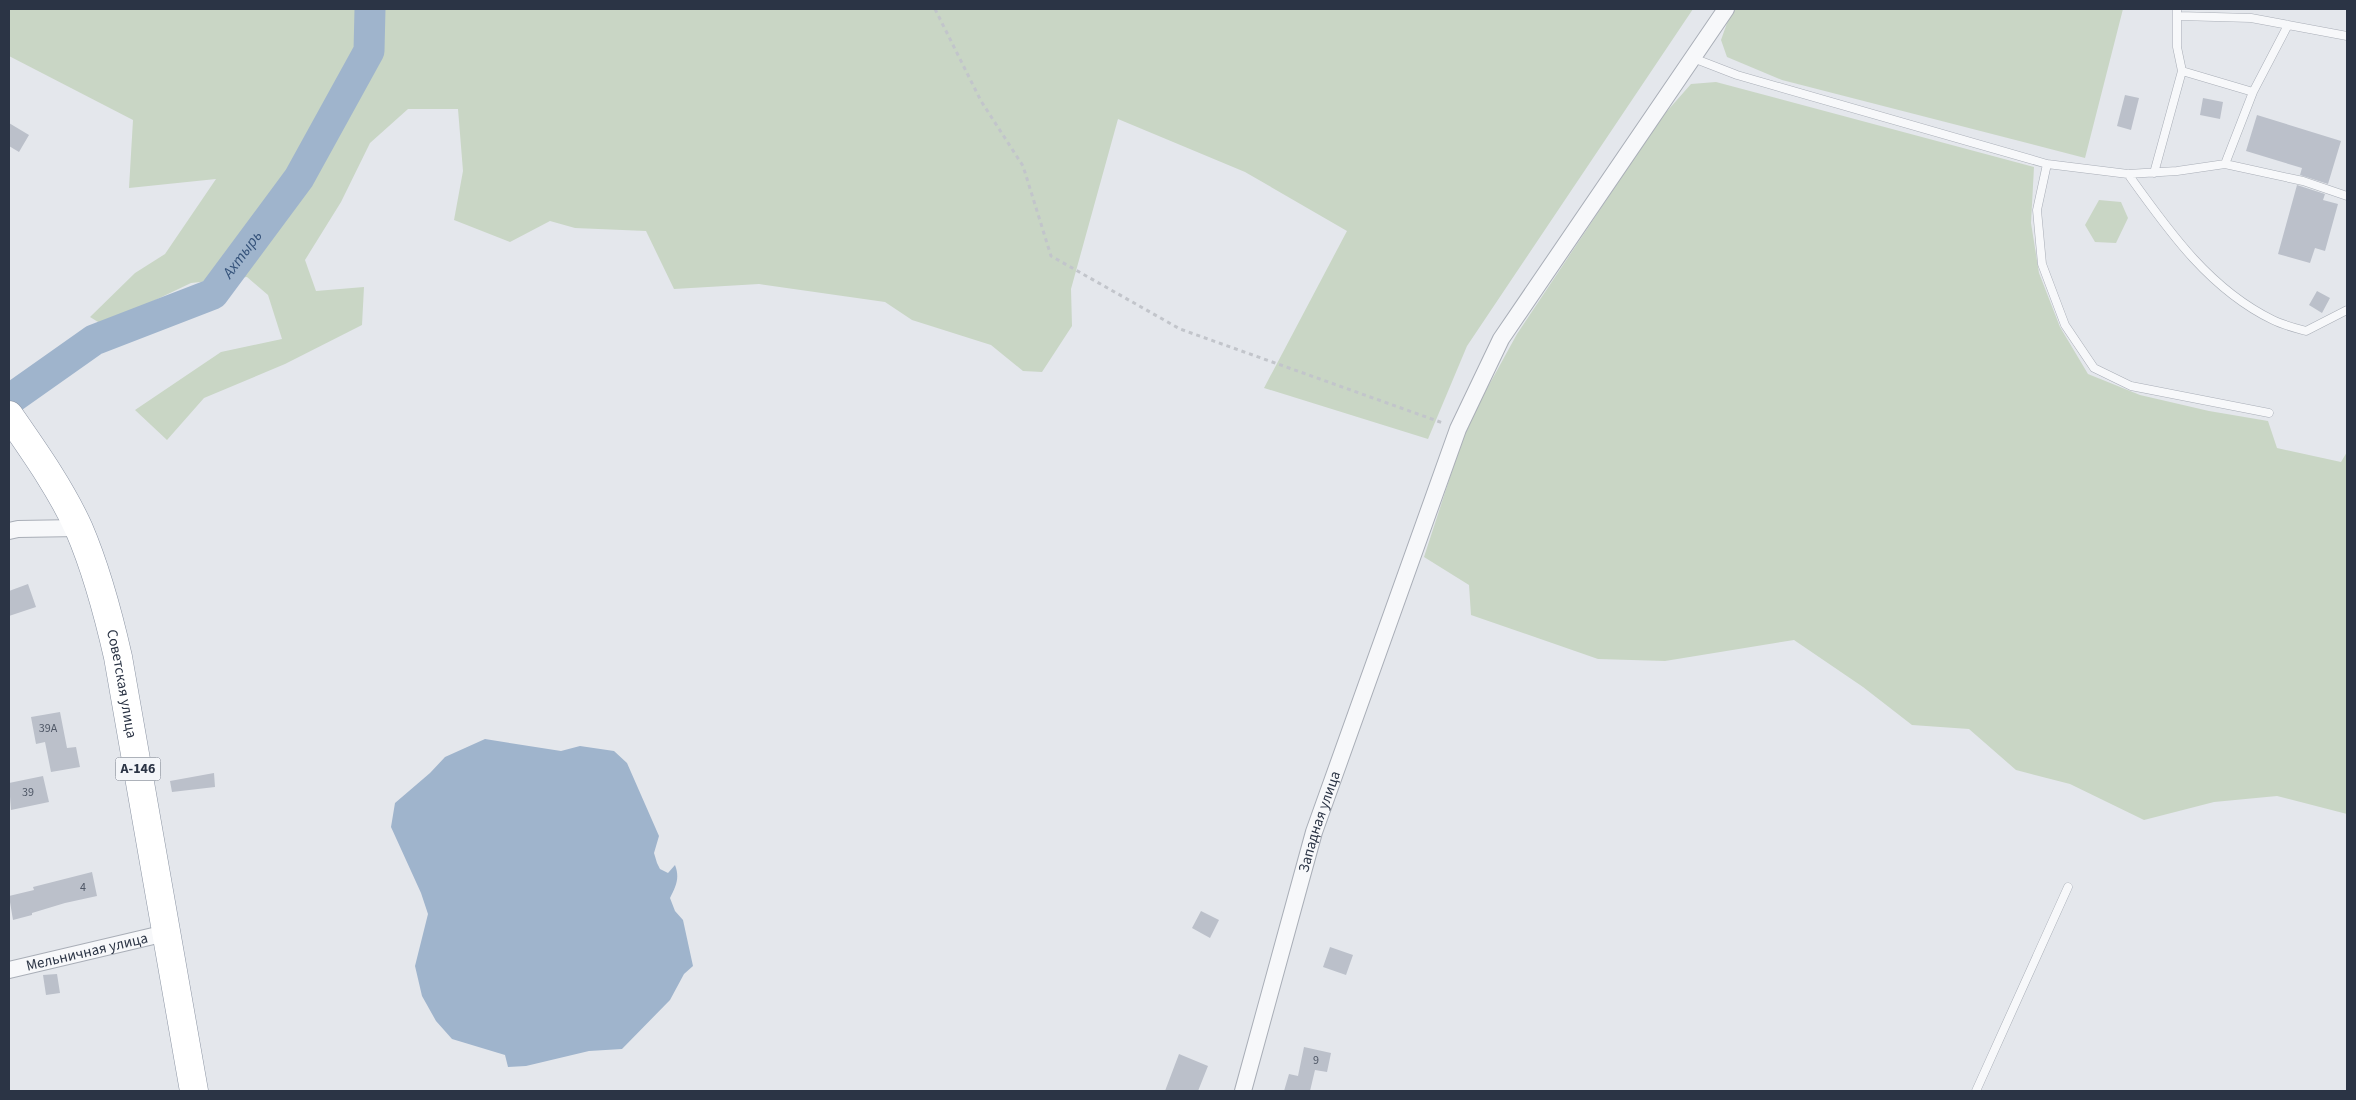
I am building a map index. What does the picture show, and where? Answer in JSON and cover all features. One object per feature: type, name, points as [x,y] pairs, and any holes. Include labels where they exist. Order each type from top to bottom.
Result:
[{"type":"highway","name":"Советская улица","points":[[9,416],[40,460],[78,528],[103,593],[118,657],[194,1091]]},
{"type":"street","name":"Западная улица","points":[[1243,1091],[1314,832],[1410,558],[1458,429],[1501,339],[1726,9]]},
{"type":"street","points":[[9,531],[18,529],[78,528]]},
{"type":"street","name":"Мельничная улица","points":[[9,970],[166,932]]},
{"type":"lane","points":[[2154,172],[2182,71],[2176,47],[2178,12],[2251,18],[2347,36]]},
{"type":"lane","points":[[2225,164],[2253,92],[2288,25]]},
{"type":"lane","points":[[1693,58],[1737,75],[2047,164],[2128,174],[2177,171],[2225,164],[2303,180],[2347,196]]},
{"type":"lane","points":[[2182,71],[2253,92]]},
{"type":"lane","points":[[2047,164],[2037,210],[2042,264],[2065,325],[2094,368],[2131,386],[2269,413]]},
{"type":"lane","points":[[2128,174],[2173,237],[2205,271],[2234,296],[2274,320],[2306,331],[2347,310]]},
{"type":"lane","points":[[1976,1091],[2068,887]]},
{"type":"path","points":[[935,9],[981,101],[1023,166],[1052,256],[1180,329],[1458,429]]},
{"type":"green space","points":[[9,9],[1693,9],[1467,346],[1428,439],[1264,388],[1347,231],[1245,172],[1118,119],[1071,289],[1072,326],[1042,372],[1023,371],[991,345],[912,320],[885,302],[759,284],[674,289],[646,231],[575,228],[550,221],[510,242],[454,220],[463,171],[458,109],[408,109],[370,143],[341,202],[305,260],[316,291],[364,287],[362,325],[285,364],[204,398],[167,440],[135,410],[221,352],[282,339],[268,295],[247,277],[191,283],[103,325],[90,317],[135,273],[165,254],[216,179],[129,188],[133,120],[9,56]]},
{"type":"green space","points":[[1732,9],[2123,9],[2085,158],[1782,80],[1727,57],[1721,40]]},
{"type":"green space","points":[[1716,82],[2034,167],[2031,223],[2039,273],[2060,327],[2088,374],[2140,395],[2209,411],[2268,421],[2277,448],[2341,462],[2347,452],[2347,814],[2277,796],[2214,802],[2144,820],[2070,784],[2016,770],[1969,729],[1912,725],[1863,687],[1794,640],[1665,661],[1598,659],[1471,615],[1469,585],[1424,557],[1467,425],[1517,334],[1661,118],[1691,84]]},
{"type":"green space","points":[[2099,200],[2121,202],[2128,218],[2116,243],[2095,242],[2085,225]]},
{"type":"water","points":[[485,739],[561,751],[580,746],[614,751],[627,763],[659,836],[654,853],[660,869],[668,873],[675,865],[677,882],[670,898],[675,911],[683,920],[693,966],[684,974],[670,1000],[622,1049],[589,1051],[526,1066],[508,1067],[505,1055],[452,1039],[436,1021],[422,996],[415,966],[428,914],[421,893],[391,827],[395,803],[430,773],[445,757]]},
{"type":"building","points":[[2125,95],[2139,98],[2131,130],[2117,126]]},
{"type":"building","points":[[2203,98],[2223,102],[2220,119],[2200,115]]},
{"type":"building","points":[[2257,115],[2341,141],[2328,184],[2300,175],[2302,168],[2246,151]]},
{"type":"building","points":[[9,123],[29,135],[19,152],[9,146]]},
{"type":"building","points":[[2297,185],[2325,194],[2323,200],[2338,204],[2325,251],[2315,248],[2310,263],[2278,254]]},
{"type":"building","points":[[2317,291],[2330,298],[2322,313],[2309,305]]},
{"type":"building","points":[[28,584],[36,607],[9,616],[9,591]]},
{"type":"building","points":[[60,712],[67,748],[76,747],[80,767],[51,772],[45,742],[36,744],[31,717]]},
{"type":"building","points":[[214,773],[215,787],[172,792],[170,781]]},
{"type":"building","points":[[43,776],[49,802],[11,810],[9,783]]},
{"type":"building","points":[[92,872],[97,896],[65,903],[13,920],[9,896],[34,890],[33,887]]},
{"type":"building","points":[[1201,911],[1219,920],[1210,938],[1192,928]]},
{"type":"building","points":[[1330,947],[1353,955],[1346,975],[1323,967]]},
{"type":"building","points":[[57,974],[60,993],[46,995],[43,975]]},
{"type":"building","points":[[1304,1047],[1331,1053],[1327,1072],[1315,1070],[1310,1091],[1284,1091],[1289,1074],[1298,1076]]},
{"type":"building","points":[[1179,1054],[1208,1066],[1198,1091],[1165,1091]]},
{"type":"waterway","name":"Ахтырь","points":[[9,400],[94,340],[213,294],[299,178],[369,51],[370,9]]}]
